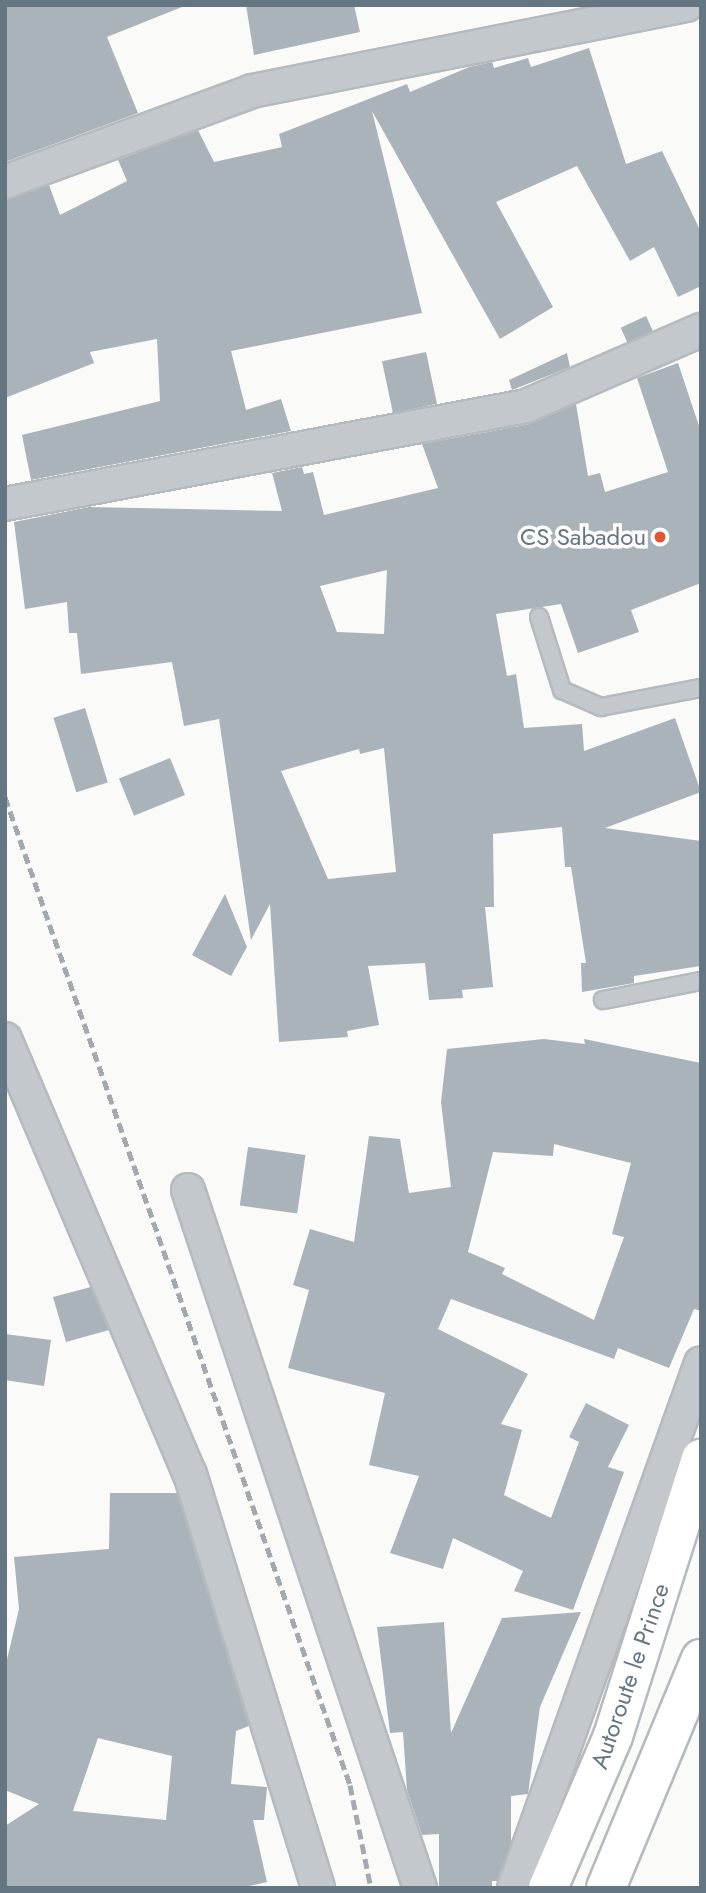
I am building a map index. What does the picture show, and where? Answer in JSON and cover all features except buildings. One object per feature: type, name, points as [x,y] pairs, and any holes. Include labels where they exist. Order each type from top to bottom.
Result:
[{"type":"main road","name":"Autoroute le Prince","points":[[548,1888],[613,1736],[701,1460]]},
{"type":"main road","points":[[606,1888],[701,1659]]},
{"type":"street","points":[[5,182],[252,91],[687,5]]},
{"type":"street","points":[[5,503],[526,406],[701,330]]},
{"type":"street","points":[[5,1039],[191,1474],[318,1888]]},
{"type":"street","points":[[188,1190],[420,1888]]},
{"type":"street","points":[[513,1888],[701,1363]]},
{"type":"lane","points":[[538,617],[562,690],[601,707],[701,688]]},
{"type":"lane","points":[[603,1000],[701,981]]},
{"type":"railway","points":[[5,797],[350,1785],[371,1888]]},
{"type":"place","name":"CS Sabadou","points":[[660,537]]}]
